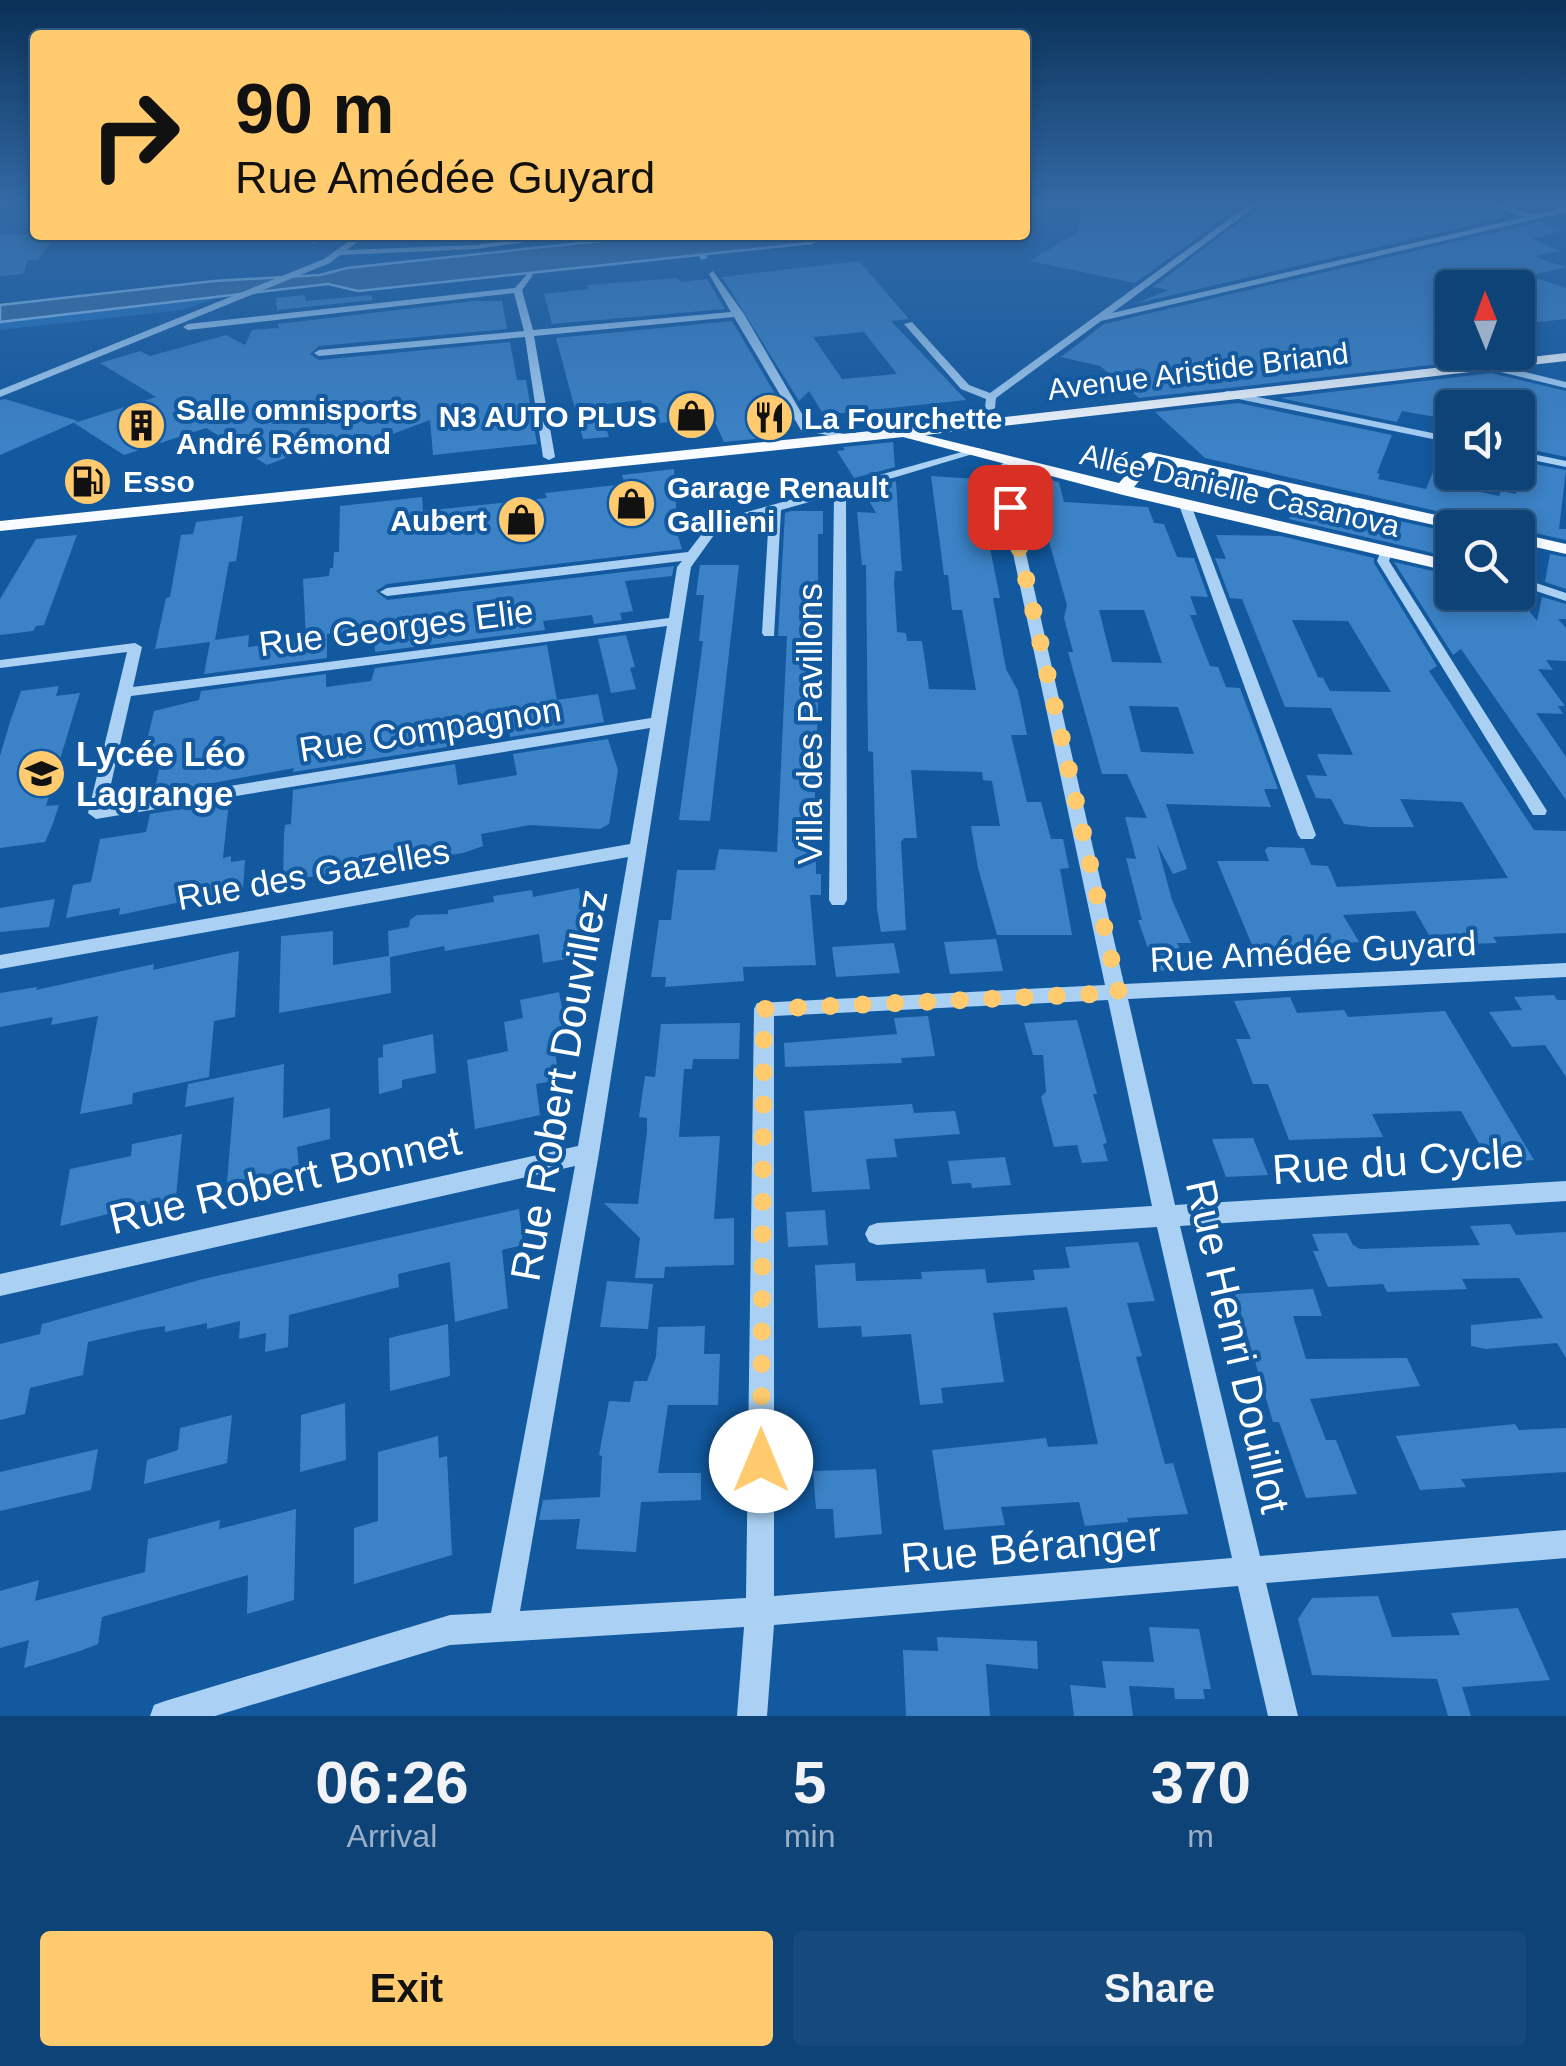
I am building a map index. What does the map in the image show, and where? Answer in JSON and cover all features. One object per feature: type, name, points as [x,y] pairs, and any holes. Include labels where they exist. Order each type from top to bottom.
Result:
[{"type":"main road","name":"Avenue Aristide Briand","points":[[0,526],[850,438],[989,410],[1566,349]]},
{"type":"main road","name":"Avenue Aristide Briand","points":[[1535,361],[1566,358]]},
{"type":"main road","name":"Avenue Aristide Briand","points":[[989,410],[1227,394],[1451,370]]},
{"type":"main road","name":"Avenue Aristide Briand","points":[[0,512],[805,428],[908,425]]},
{"type":"main road","name":"Allée Danielle Casanova","points":[[908,425],[1008,463],[1435,563]]},
{"type":"main road","name":"Allée Danielle Casanova","points":[[974,452],[1094,477],[1144,464]]},
{"type":"main road","points":[[1122,490],[1144,464],[1435,520]]},
{"type":"main road","points":[[1535,542],[1566,549]]},
{"type":"street","points":[[0,394],[277,284]]},
{"type":"street","points":[[162,330],[518,290],[523,284]]},
{"type":"street","points":[[720,284],[805,428],[850,438]]},
{"type":"street","points":[[909,324],[989,410],[1145,284]]},
{"type":"street","points":[[1097,319],[1247,284]]},
{"type":"street","points":[[518,290],[529,333],[548,457]]},
{"type":"street","points":[[228,306],[243,320]]},
{"type":"street","points":[[319,353],[739,314]]},
{"type":"street","points":[[1504,370],[1566,385]]},
{"type":"street","points":[[1265,390],[1279,405]]},
{"type":"street","points":[[1227,394],[1435,437]]},
{"type":"street","points":[[387,592],[689,556],[715,524],[974,452]]},
{"type":"street","points":[[1535,458],[1566,464]]},
{"type":"street","name":"Rue Henri Douillot","points":[[1008,463],[1001,470],[1166,1216],[1283,1716]]},
{"type":"street","name":"Villa des Pavillons","points":[[838,900],[840,489]]},
{"type":"street","points":[[1185,506],[1307,834]]},
{"type":"street","points":[[769,633],[775,508]]},
{"type":"street","points":[[1386,553],[1383,561],[1539,811]]},
{"type":"street","name":"Rue Robert Douvillez","points":[[503,1627],[689,556]]},
{"type":"street","points":[[1535,586],[1566,597]]},
{"type":"street","name":"Rue Georges Elie","points":[[123,693],[676,621]]},
{"type":"street","points":[[0,664],[135,647],[123,693]]},
{"type":"street","name":"Rue Compagnon","points":[[123,693],[96,813],[659,722]]},
{"type":"street","name":"Rue des Gazelles","points":[[0,962],[637,849]]},
{"type":"street","name":"Rue Amédée Guyard","points":[[760,1612],[764,1009],[1566,970]]},
{"type":"street","name":"Rue Robert Bonnet","points":[[0,1285],[588,1153]]},
{"type":"street","name":"Rue du Cycle","points":[[877,1234],[1566,1191]]},
{"type":"street","name":"Rue Béranger","points":[[166,1716],[450,1630],[760,1612],[1566,1544]]},
{"type":"street","points":[[752,1716],[760,1612]]},
{"type":"shaded area","points":[[187,284],[327,284],[0,322],[0,305]]},
{"type":"shaded area","points":[[328,284],[423,284],[358,291]]},
{"type":"shaded area","points":[[220,296],[183,310],[0,330],[0,322]]},
{"type":"building","points":[[710,284],[725,309],[552,324],[544,294],[589,289],[587,285]]},
{"type":"building","points":[[726,284],[879,284],[909,319],[891,321],[966,400],[824,415],[809,391],[799,401]],"holes":[[[864,332],[897,374],[842,379],[813,337]]]},
{"type":"building","points":[[1219,284],[1134,304],[1169,290],[1153,287]]},
{"type":"building","points":[[1274,284],[1435,284],[1435,364],[1139,398],[1100,366],[1061,357],[1104,324]]},
{"type":"building","points":[[1535,284],[1566,288],[1566,319],[1535,322]]},
{"type":"building","points":[[305,295],[306,301],[371,295],[373,300],[277,310],[276,298]]},
{"type":"building","points":[[502,301],[507,329],[319,346],[310,354],[319,360],[510,342],[517,380],[526,380],[537,444],[433,455],[430,420],[328,458],[312,448],[267,465],[206,428],[124,455],[74,423],[156,397],[100,363],[140,351],[150,356],[226,335],[245,345],[252,330],[279,328],[278,324]]},
{"type":"building","points":[[732,321],[787,414],[764,438],[724,442],[713,418],[650,424],[641,400],[598,405],[609,437],[583,439],[556,338]]},
{"type":"building","points":[[1491,373],[1566,391],[1566,457],[1535,450],[1535,390],[1435,390],[1435,417],[1402,411],[1397,422],[1280,398]]},
{"type":"building","points":[[0,400],[78,421],[0,455]]},
{"type":"building","points":[[1238,403],[1392,435],[1378,479],[1426,489],[1435,467],[1435,490],[1471,490],[1499,496],[1501,491],[1516,494],[1517,490],[1535,490],[1535,464],[1566,470],[1559,529],[1566,529],[1566,540],[1535,533],[1535,510],[1435,511],[1205,458],[1155,412]]},
{"type":"building","points":[[893,442],[895,467],[854,478],[837,451],[845,450],[843,447]]},
{"type":"building","points":[[674,469],[674,523],[682,549],[387,584],[376,591],[387,600],[674,566],[672,576],[625,581],[633,611],[620,613],[622,620],[594,624],[592,615],[543,621],[545,630],[375,652],[374,629],[327,634],[327,658],[204,674],[210,642],[155,649],[166,598],[170,597],[181,535],[193,534],[196,522],[243,516],[236,561],[229,562],[215,640],[249,635],[248,647],[306,640],[303,579],[329,576],[334,552],[339,552],[340,506],[422,497],[423,511],[547,498],[545,493],[625,484],[622,475]]},
{"type":"building","points":[[1023,473],[1059,482],[1064,502],[1148,507],[1154,523],[1164,524],[1177,557],[1194,558],[1208,597],[1190,596],[1197,615],[1190,615],[1210,666],[1218,667],[1226,687],[1240,688],[1278,789],[1264,789],[1271,807],[1166,804],[1187,869],[1173,874],[1157,844],[1172,900],[1191,943],[1177,943],[1190,969],[1156,971],[1138,920],[1142,920],[1126,858],[1136,859],[1125,817],[1147,818],[1127,774],[1102,774],[1068,652],[1073,652],[1064,618],[1067,605],[1046,531],[1025,531],[1012,477]],"holes":[[[1099,610],[1144,610],[1162,663],[1112,662]],[[1129,706],[1178,707],[1194,754],[1141,752]]]},
{"type":"building","points":[[931,476],[993,480],[1004,531],[987,533],[1000,598],[993,598],[1006,669],[1018,691],[1027,735],[1011,735],[1027,802],[1041,802],[1051,839],[1063,839],[1069,868],[1060,869],[1072,935],[997,935],[971,826],[1000,826],[992,781],[983,780],[982,772],[911,770],[917,838],[904,838],[901,842],[906,930],[881,932],[873,752],[868,751],[866,565],[862,565],[857,512],[876,513],[863,491],[896,481],[902,571],[895,571],[894,582],[897,632],[906,633],[907,641],[922,641],[929,689],[976,690],[962,610],[952,610],[948,575],[944,575]]},
{"type":"building","points":[[1300,499],[1435,529],[1435,546],[1433,553],[1289,519]]},
{"type":"building","points":[[823,511],[823,534],[818,534],[818,582],[822,582],[815,796],[816,874],[821,874],[821,895],[810,895],[816,965],[743,967],[744,981],[665,987],[666,977],[651,977],[659,920],[671,920],[677,870],[715,870],[719,849],[777,852],[787,636],[778,636],[785,513]]},
{"type":"building","points":[[77,535],[44,625],[33,631],[0,635],[0,599],[36,539]]},
{"type":"building","points":[[1216,535],[1281,536],[1374,558],[1437,666],[1429,671],[1534,830],[1566,831],[1566,933],[1493,937],[1497,943],[1465,944],[1459,934],[1429,935],[1415,911],[1343,915],[1359,942],[1255,952],[1217,861],[1269,861],[1265,850],[1268,847],[1304,848],[1311,865],[1328,866],[1337,887],[1508,878],[1462,802],[1400,799],[1414,827],[1370,827],[1344,824],[1331,799],[1316,798],[1306,775],[1327,776],[1317,754],[1353,755],[1331,708],[1285,707],[1242,599],[1230,598],[1215,558],[1226,559]],"holes":[[[1292,620],[1348,621],[1391,692],[1330,691],[1323,678],[1318,677]]]},
{"type":"building","points":[[1550,554],[1566,557],[1566,589],[1545,582]]},
{"type":"building","points":[[1394,562],[1435,572],[1435,610],[1528,610],[1537,621],[1542,597],[1566,604],[1566,619],[1558,619],[1566,628],[1566,661],[1546,660],[1553,670],[1538,669],[1565,706],[1558,706],[1563,714],[1536,713],[1566,757],[1566,800],[1461,649],[1453,655]]},
{"type":"building","points":[[700,565],[739,565],[710,821],[679,820],[703,641],[699,641],[704,595],[696,595]]},
{"type":"building","points":[[626,635],[635,667],[630,668],[636,689],[611,693],[598,639]]},
{"type":"building","points":[[547,645],[557,700],[598,694],[604,722],[510,737],[509,730],[452,739],[453,746],[293,772],[294,768],[154,794],[161,759],[142,762],[154,711],[199,700],[201,691],[326,674],[326,687],[371,681],[375,668]]},
{"type":"building","name":"Lycée Léo Lagrange","points":[[59,686],[56,696],[80,693],[46,806],[59,805],[52,826],[45,842],[0,848],[0,756],[21,691]]},
{"type":"building","points":[[608,739],[618,770],[609,824],[600,829],[530,825],[481,834],[483,846],[463,853],[283,881],[284,834],[285,825],[291,824],[293,790],[455,764],[458,785],[517,775],[513,754]]},
{"type":"building","points":[[229,801],[223,858],[231,856],[231,862],[245,860],[243,889],[119,915],[120,908],[66,918],[73,885],[91,882],[100,839],[146,832],[150,814]]},
{"type":"building","points":[[579,888],[585,928],[579,929],[582,943],[575,945],[577,957],[543,963],[539,934],[445,951],[444,946],[390,957],[391,993],[279,1013],[281,936],[333,931],[333,965],[389,956],[388,931],[409,927],[410,920],[417,915],[448,914],[448,910],[494,902],[493,896],[532,890],[533,897]]},
{"type":"building","points":[[55,899],[49,927],[0,932],[0,908]]},
{"type":"building","points":[[996,939],[1003,971],[950,974],[944,942]]},
{"type":"building","points":[[894,943],[900,973],[836,977],[832,947]]},
{"type":"building","points":[[239,951],[235,1017],[214,1021],[209,1077],[133,1093],[132,1104],[80,1114],[98,1016],[51,1025],[53,1017],[0,1027],[0,993],[37,987],[36,990],[154,964],[153,970]]},
{"type":"building","points":[[559,992],[567,1033],[553,1036],[559,1080],[536,1084],[540,1115],[475,1129],[467,1060],[508,1051],[504,1022],[523,1018],[520,1000]]},
{"type":"building","points":[[1554,995],[1557,1000],[1566,1000],[1566,1077],[1545,1045],[1512,1047],[1489,1012],[1522,1010],[1514,997]]},
{"type":"building","points":[[1290,997],[1297,1013],[1344,1010],[1348,1017],[1445,1011],[1534,1160],[1490,1163],[1461,1111],[1372,1114],[1383,1137],[1289,1140],[1268,1084],[1253,1084],[1236,1039],[1251,1039],[1234,1001]]},
{"type":"building","points":[[928,1016],[935,1056],[901,1058],[902,1063],[785,1067],[784,1043],[897,1034],[894,1018]]},
{"type":"building","points":[[1077,1020],[1097,1094],[1093,1094],[1108,1161],[1082,1163],[1077,1145],[1054,1147],[1041,1097],[1046,1092],[1043,1055],[1033,1055],[1024,1023]]},
{"type":"building","points":[[740,1023],[739,1059],[693,1059],[692,1069],[684,1069],[679,1137],[720,1136],[714,1219],[734,1218],[734,1265],[665,1267],[664,1278],[635,1278],[640,1238],[604,1203],[638,1204],[647,1131],[647,1118],[639,1117],[645,1076],[655,1077],[661,1024]]},
{"type":"building","points":[[433,1034],[436,1073],[402,1080],[402,1088],[379,1094],[378,1058],[383,1057],[383,1045]]},
{"type":"building","points":[[284,1064],[283,1118],[330,1108],[330,1139],[297,1147],[299,1168],[227,1183],[234,1097],[185,1107],[188,1084]]},
{"type":"building","points":[[912,1104],[914,1113],[955,1111],[960,1134],[894,1139],[897,1157],[866,1159],[870,1189],[812,1192],[804,1111]]},
{"type":"building","points":[[182,1134],[176,1197],[60,1226],[70,1169],[131,1156],[132,1144]]},
{"type":"building","points":[[1253,1138],[1268,1175],[1226,1177],[1212,1139]]},
{"type":"building","points":[[1005,1157],[1011,1185],[972,1188],[971,1183],[952,1184],[948,1161]]},
{"type":"building","points":[[519,1209],[523,1245],[502,1250],[508,1308],[455,1322],[450,1262],[398,1274],[399,1287],[289,1315],[288,1347],[265,1352],[266,1333],[239,1339],[240,1321],[207,1329],[207,1323],[165,1332],[165,1326],[140,1330],[88,1342],[83,1375],[30,1388],[25,1414],[0,1420],[0,1344],[40,1334],[42,1324],[203,1279]]},
{"type":"building","points":[[825,1210],[828,1245],[788,1247],[786,1212]]},
{"type":"building","points":[[1510,1224],[1516,1235],[1566,1232],[1566,1358],[1557,1343],[1486,1349],[1471,1346],[1471,1325],[1543,1318],[1519,1278],[1462,1279],[1467,1289],[1387,1292],[1383,1284],[1328,1287],[1313,1251],[1319,1251],[1312,1234],[1347,1233],[1360,1249],[1480,1245],[1470,1226]]},
{"type":"building","points":[[1138,1242],[1155,1301],[1127,1303],[1142,1356],[1136,1357],[1165,1464],[1173,1463],[1188,1514],[1127,1518],[1128,1522],[1085,1526],[1079,1502],[1001,1507],[1005,1525],[944,1530],[932,1450],[1046,1438],[1048,1447],[1098,1444],[1067,1307],[993,1313],[1004,1382],[941,1388],[943,1403],[920,1405],[911,1334],[862,1337],[861,1326],[818,1328],[815,1265],[855,1263],[856,1281],[922,1279],[921,1272],[985,1269],[987,1283],[1035,1280],[1033,1270],[1070,1268],[1065,1247]]},
{"type":"building","points":[[607,1281],[653,1284],[648,1329],[600,1327]]},
{"type":"building","points":[[1313,1289],[1322,1316],[1293,1316],[1306,1359],[1407,1358],[1420,1386],[1310,1399],[1326,1440],[1336,1440],[1357,1494],[1306,1498],[1279,1422],[1273,1422],[1235,1294]]},
{"type":"building","points":[[448,1324],[450,1376],[390,1391],[389,1338]]},
{"type":"building","points":[[705,1326],[704,1354],[720,1354],[718,1405],[668,1405],[658,1473],[701,1473],[701,1500],[641,1502],[636,1552],[576,1549],[580,1519],[539,1520],[543,1500],[600,1497],[599,1455],[609,1401],[630,1402],[634,1381],[647,1381],[656,1357],[658,1327]]},
{"type":"building","points":[[345,1403],[346,1460],[300,1472],[301,1415]]},
{"type":"building","points":[[232,1415],[227,1463],[144,1484],[147,1460],[178,1450],[180,1428]]},
{"type":"building","points":[[1515,1424],[1519,1430],[1566,1428],[1566,1472],[1461,1479],[1466,1487],[1420,1490],[1396,1436]]},
{"type":"building","points":[[438,1436],[439,1458],[447,1456],[452,1555],[354,1584],[354,1528],[378,1521],[378,1452]]},
{"type":"building","points":[[98,1449],[91,1490],[0,1511],[0,1472]]},
{"type":"building","points":[[876,1469],[882,1534],[835,1538],[833,1509],[816,1509],[813,1471]]},
{"type":"building","points":[[296,1509],[294,1600],[247,1614],[248,1575],[102,1617],[98,1644],[24,1668],[29,1640],[0,1648],[0,1591],[39,1580],[35,1601],[145,1572],[148,1539],[220,1520],[219,1529]]},
{"type":"building","points":[[1378,1596],[1392,1637],[1460,1635],[1451,1613],[1518,1608],[1550,1680],[1462,1687],[1471,1716],[1448,1716],[1437,1679],[1312,1675],[1298,1619],[1312,1598]]},
{"type":"building","points":[[1149,1627],[1199,1629],[1211,1689],[1203,1689],[1205,1699],[1175,1699],[1174,1688],[1129,1686],[1133,1716],[1074,1716],[1070,1685],[1106,1688],[1102,1661],[1154,1662]]},
{"type":"building","points":[[937,1637],[1037,1641],[1038,1669],[986,1664],[990,1716],[906,1716],[903,1650],[938,1651]]},
{"type":"place","name":"N3 AUTO PLUS","points":[[692,416]]},
{"type":"place","name":"La Fourchette","points":[[769,418]]},
{"type":"place","name":"Salle omnisports André Rémond","points":[[141,426]]},
{"type":"place","name":"Esso","points":[[88,481]]},
{"type":"place","name":"Garage Renault Gallieni","points":[[632,504]]},
{"type":"place","name":"Aubert","points":[[522,520]]},
{"type":"place","name":"Lycée Léo Lagrange","points":[[41,773]]},
{"type":"route","points":[[761,1461],[764,1009],[1119,993],[1010,507]]}]
